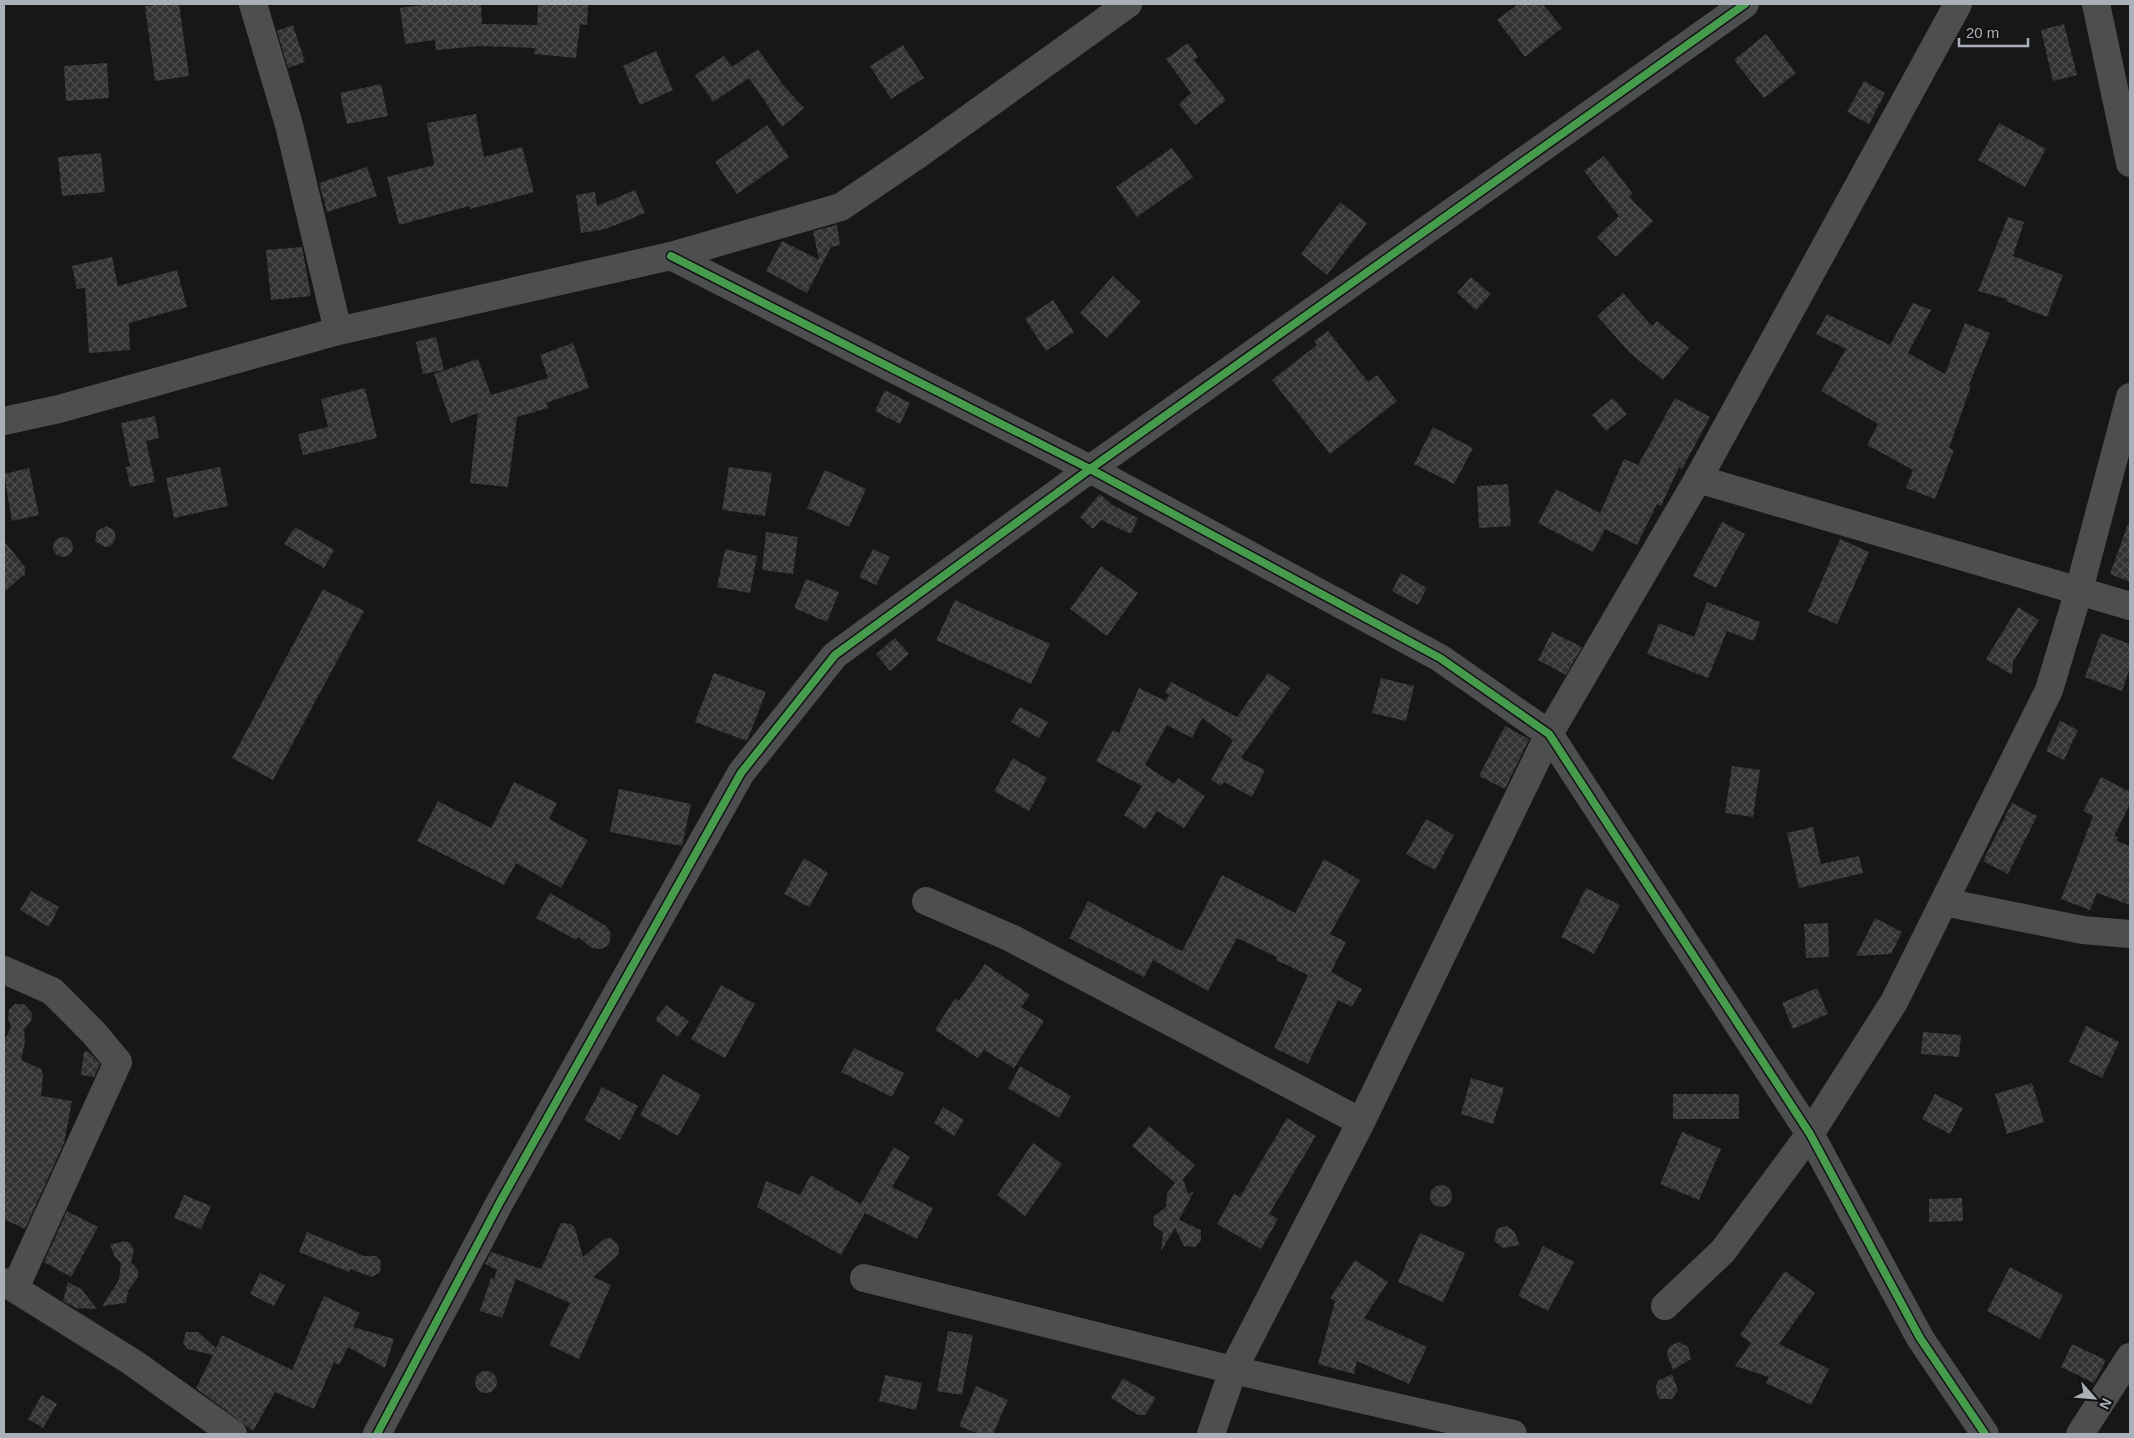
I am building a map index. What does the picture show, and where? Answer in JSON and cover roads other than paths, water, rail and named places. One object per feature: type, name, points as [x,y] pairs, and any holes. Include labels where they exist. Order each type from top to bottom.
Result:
[{"type":"street","points":[[254,4],[289,125],[338,332]]},
{"type":"street","points":[[4,421],[59,409],[338,332],[671,256],[841,207],[919,154],[1128,4]]},
{"type":"street","points":[[377,1434],[500,1202],[741,773],[835,655],[1090,469],[1745,4]]},
{"type":"street","points":[[1211,1434],[1233,1370],[1361,1122],[1549,734],[1698,479],[1958,4]]},
{"type":"street","points":[[2096,4],[2130,164]]},
{"type":"street","points":[[671,256],[1090,469],[1440,658],[1549,734],[1810,1134],[1920,1338],[1985,1434]]},
{"type":"street","points":[[1665,1306],[1723,1251],[1810,1134],[1894,1002],[2049,690],[2079,590],[2130,397]]},
{"type":"street","points":[[1698,479],[2130,606]]},
{"type":"street","points":[[926,900],[1011,938],[1361,1122]]},
{"type":"street","points":[[1944,902],[2082,930],[2130,934]]},
{"type":"street","points":[[4,970],[52,991],[93,1032],[118,1062],[10,1285],[132,1362],[233,1434]]},
{"type":"street","points":[[864,1278],[1233,1370],[1513,1434]]},
{"type":"street","points":[[2080,1434],[2130,1357]]}]
